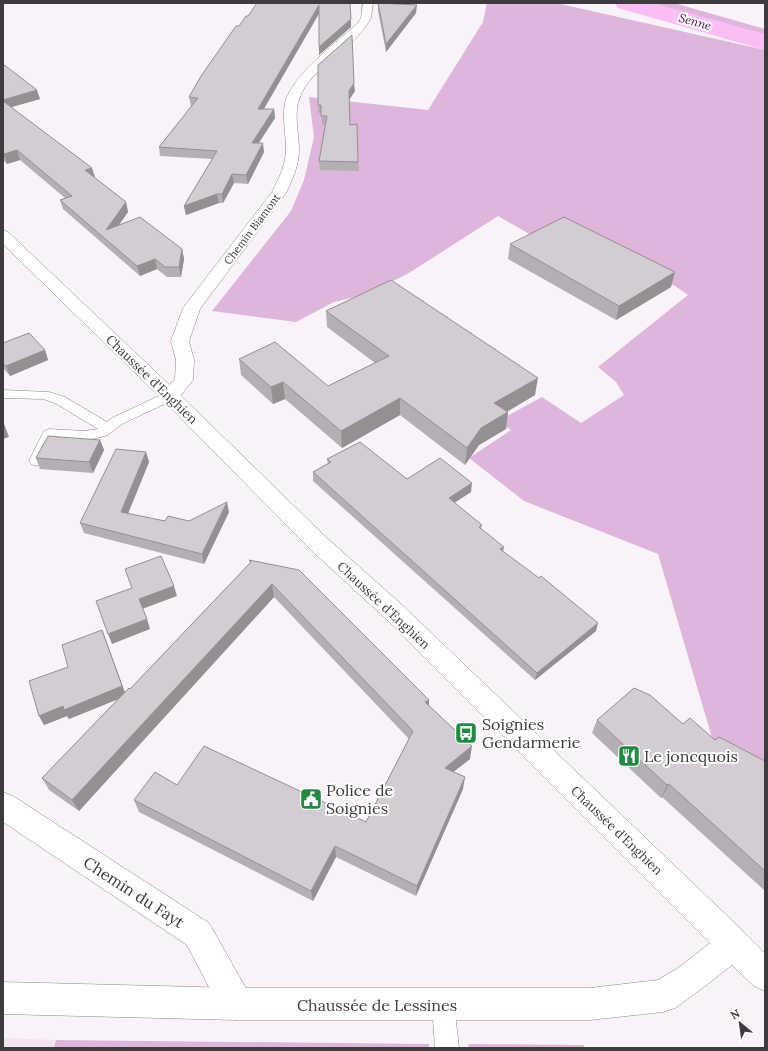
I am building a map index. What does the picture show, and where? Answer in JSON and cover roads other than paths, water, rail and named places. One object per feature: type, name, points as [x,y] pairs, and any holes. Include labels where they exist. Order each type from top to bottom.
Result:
[{"type":"main road","name":"Chemin Biamont","points":[[170,396],[184,380],[185,360],[180,341],[192,308],[279,194],[289,172],[293,156],[291,109],[293,97],[302,82],[361,26],[366,18],[368,3]]},
{"type":"main road","name":"Chaussée d'Enghien","points":[[3,235],[170,396],[320,545],[392,612],[765,975]]},
{"type":"main road","name":"Chemin du Fayt","points":[[3,806],[198,934],[236,1004]]},
{"type":"main road","name":"Chaussée de Lessines","points":[[3,998],[236,1004],[590,1004],[663,996],[689,979],[734,944]]},
{"type":"lane","points":[[3,394],[44,395],[107,428]]},
{"type":"lane","points":[[36,461],[49,434],[85,436],[102,432],[117,421],[170,396]]},
{"type":"lane","points":[[443,1005],[447,1048]]},
{"type":"waterway","name":"Senne","points":[[626,3],[765,42]]},
{"type":"place","name":"Soignies Gendarmerie","points":[[466,733]]},
{"type":"place","name":"Le joncquois","points":[[629,756]]},
{"type":"place","name":"Police de Soignies","points":[[311,799]]}]
